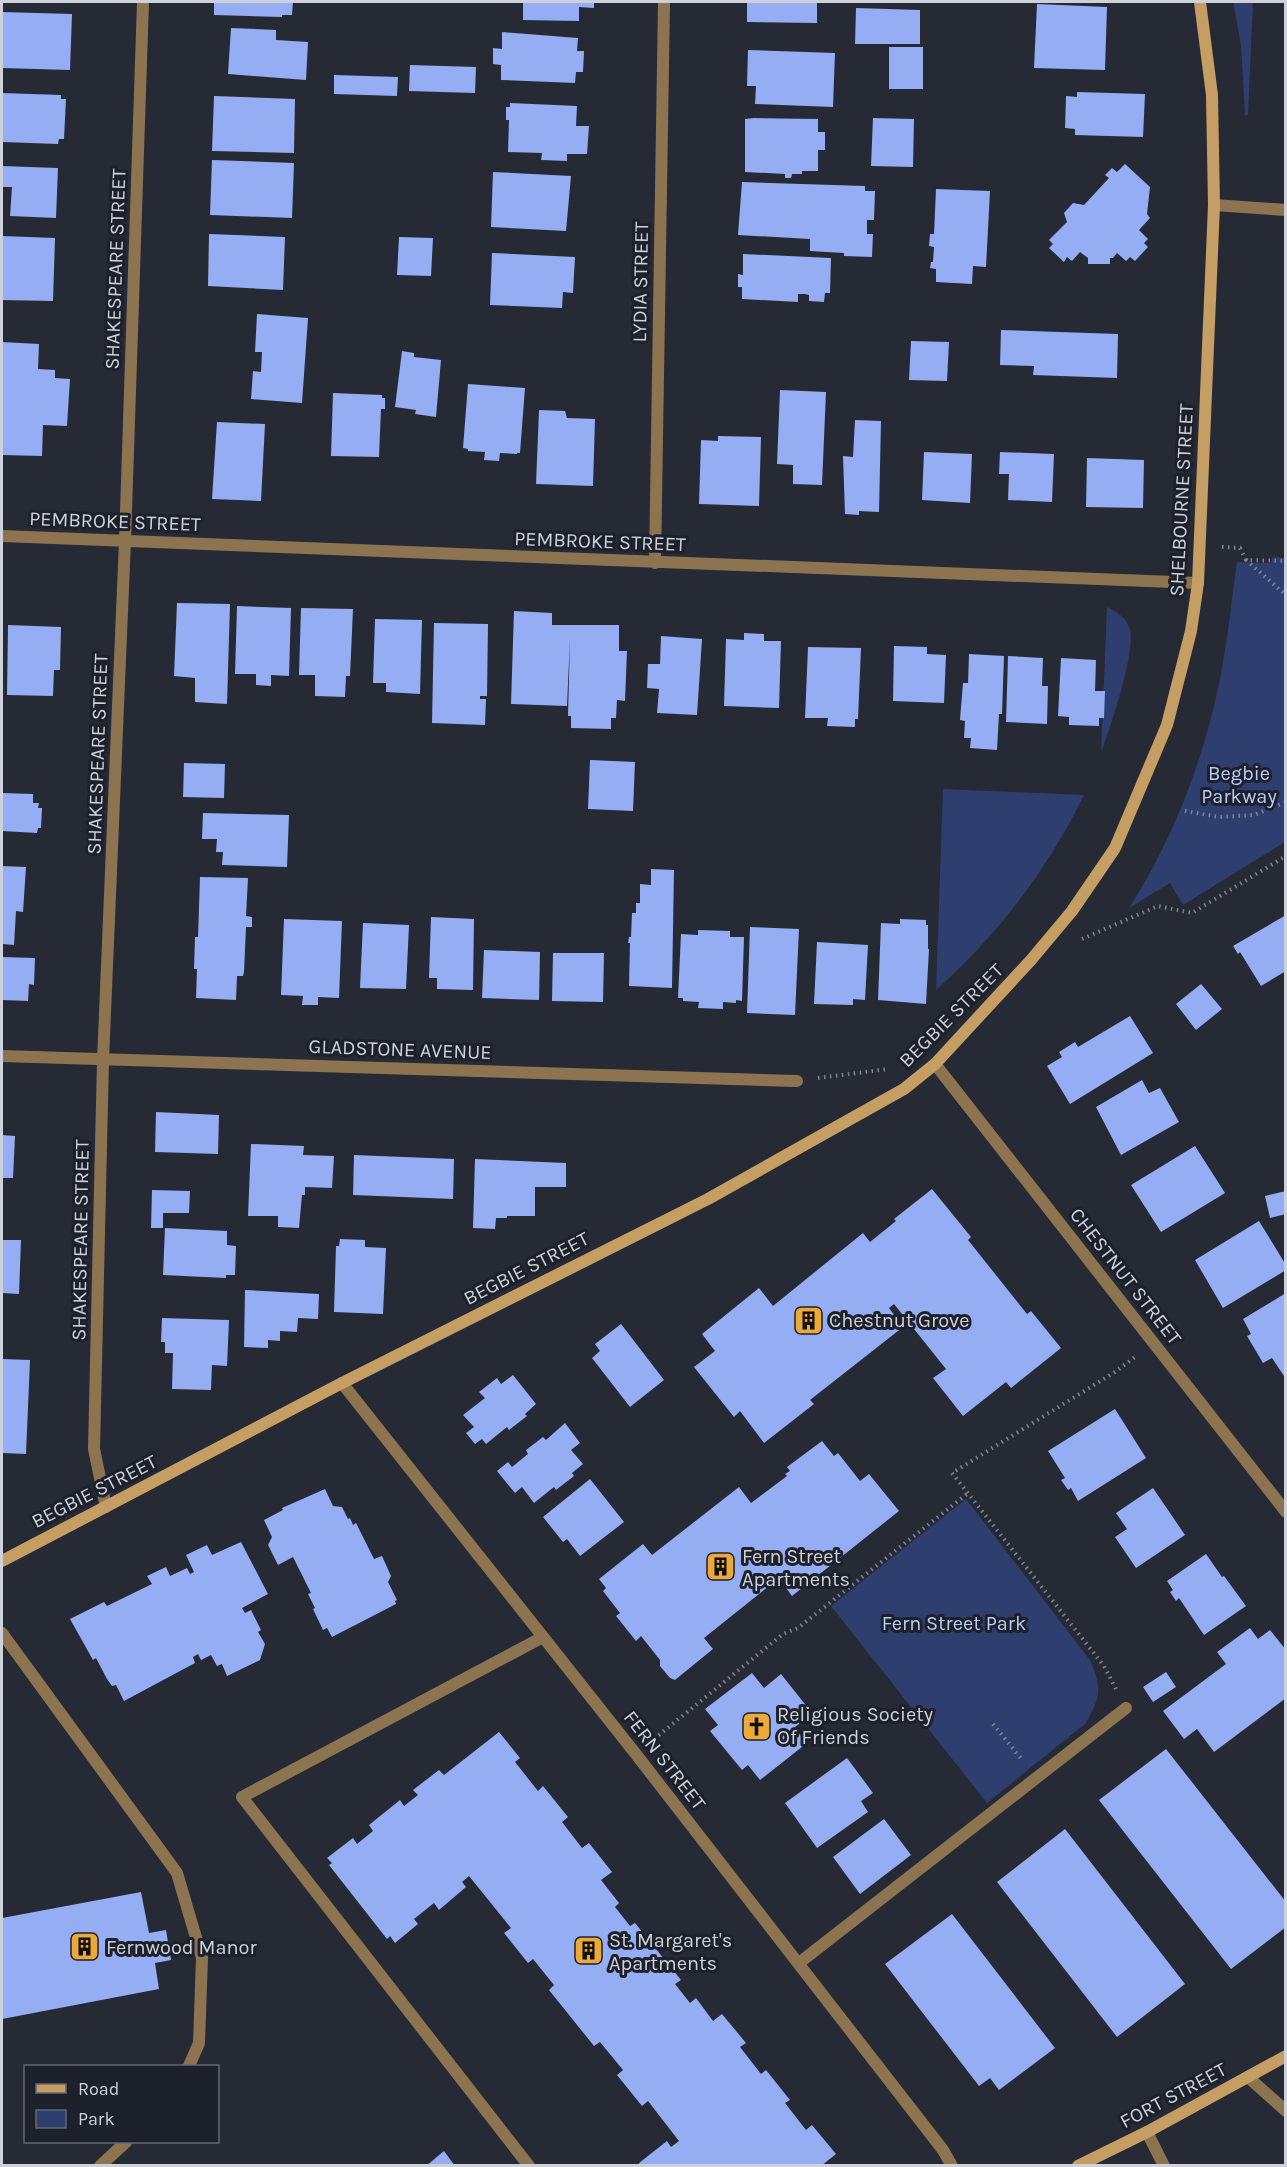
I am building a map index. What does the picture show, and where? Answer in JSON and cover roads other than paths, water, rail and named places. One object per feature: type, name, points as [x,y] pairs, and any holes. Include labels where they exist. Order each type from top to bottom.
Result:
[{"type":"main road","name":"SHELBOURNE STREET","points":[[1031,960],[1072,911],[1115,848],[1167,725],[1191,631],[1198,583],[1200,547],[1214,205],[1212,95],[1200,2]]},
{"type":"main road","name":"BEGBIE STREET","points":[[2,1561],[342,1383],[708,1199],[904,1089],[935,1064],[1031,960]]},
{"type":"main road","name":"FORT STREET","points":[[1078,2166],[1147,2132],[1286,2056]]},
{"type":"street","name":"SHAKESPEARE STREET","points":[[106,1508],[94,1449],[103,1060],[125,541],[143,2]]},
{"type":"street","name":"LYDIA STREET","points":[[655,562],[664,2]]},
{"type":"street","points":[[1214,205],[1286,210]]},
{"type":"street","name":"PEMBROKE STREET","points":[[2,536],[1198,583]]},
{"type":"street","name":"GLADSTONE AVENUE","points":[[2,1056],[797,1081]]},
{"type":"street","name":"CHESTNUT STREET","points":[[935,1064],[1286,1512]]},
{"type":"street","name":"FERN STREET","points":[[342,1383],[800,1963],[943,2150],[952,2166]]},
{"type":"street","points":[[2,1633],[177,1873],[202,1958],[199,2043],[190,2065]]},
{"type":"street","points":[[529,2166],[242,1797],[543,1637]]},
{"type":"street","points":[[800,1963],[1126,1708]]},
{"type":"street","points":[[1248,2077],[1286,2111]]},
{"type":"street","points":[[1147,2132],[1164,2166]]},
{"type":"street","points":[[100,2166],[125,2143]]},
{"type":"place","name":"Chestnut Grove","points":[[808,1320]]},
{"type":"place","name":"Fern Street Apartments","points":[[721,1567]]},
{"type":"place","name":"Religious Society Of Friends","points":[[756,1726]]},
{"type":"place","name":"Fernwood Manor","points":[[85,1947]]},
{"type":"place","name":"St. Margaret's Apartments","points":[[588,1951]]},
{"type":"park label","name":"Begbie Parkway","points":[[1239,784]]},
{"type":"park label","name":"Fern Street Park","points":[[954,1623]]}]
